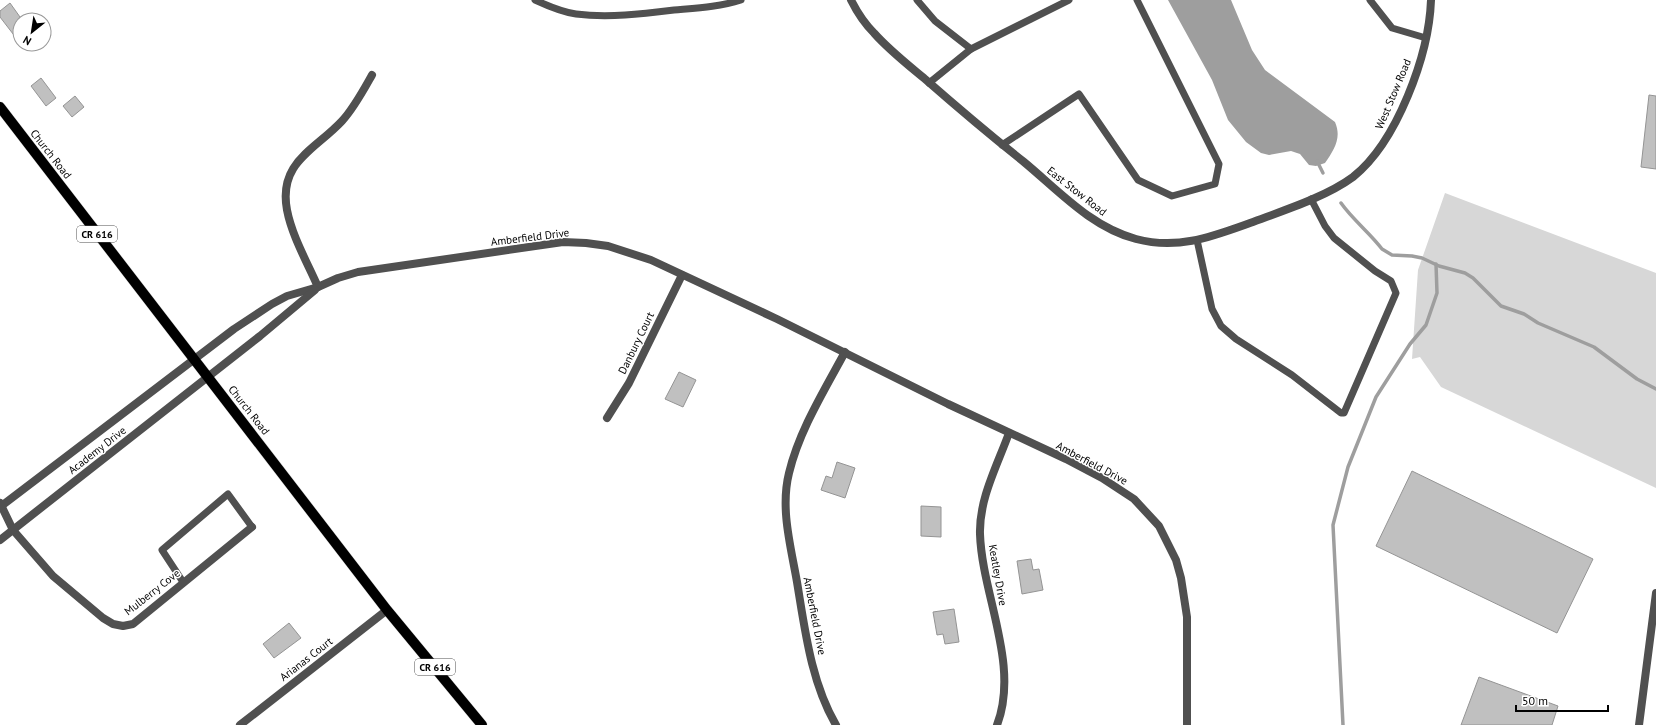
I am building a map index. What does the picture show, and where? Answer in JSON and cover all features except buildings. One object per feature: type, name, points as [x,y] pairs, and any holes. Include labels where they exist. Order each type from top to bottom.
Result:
[{"type":"main road","name":"Church Road","points":[[0,107],[387,610],[482,725]]},
{"type":"street","name":"East Stow Road","points":[[851,0],[860,16],[873,33],[930,83],[1087,215],[1119,233],[1154,243],[1172,244],[1197,240],[1234,229],[1311,199],[1345,182]]},
{"type":"street","name":"West Stow Road","points":[[1345,182],[1366,164],[1390,133],[1411,84],[1426,38],[1430,18],[1431,0]]},
{"type":"street","points":[[318,287],[287,210],[286,196],[288,183],[292,170],[299,159],[342,121],[372,76]]},
{"type":"street","name":"Amberfield Drive","points":[[195,360],[234,329],[287,296],[318,287],[338,278],[386,267],[413,265],[563,242],[608,246],[651,260],[845,352],[948,404],[1066,460],[1118,488],[1134,499],[1159,526],[1176,560],[1187,617],[1187,725]]},
{"type":"street","name":"Danbury Court","points":[[607,418],[629,383],[682,275]]},
{"type":"street","name":"Amberfield Drive","points":[[208,377],[276,323],[318,287]]},
{"type":"street","name":"Amberfield Drive","points":[[836,725],[823,697],[812,662],[790,544],[786,506],[788,475],[792,460],[816,407],[845,352]]},
{"type":"street","name":"Academy Drive","points":[[1,505],[195,360]]},
{"type":"street","name":"Academy Drive","points":[[0,540],[208,377]]},
{"type":"street","name":"Keatley Drive","points":[[997,725],[1000,717],[1004,691],[1002,662],[981,549],[980,520],[981,506],[1009,433]]},
{"type":"street","name":"Mulberry Cove","points":[[1,505],[14,530],[53,576],[103,618],[113,624],[123,626],[133,624],[252,527]]},
{"type":"street","points":[[1638,725],[1656,593]]},
{"type":"street","name":"Arianas Court","points":[[240,725],[387,610]]},
{"type":"lane","points":[[535,0],[550,7],[576,14],[610,15],[646,14],[724,5],[741,0]]},
{"type":"lane","points":[[917,0],[935,21],[970,49]]},
{"type":"lane","points":[[930,83],[970,49],[1070,0]]},
{"type":"lane","points":[[1002,145],[1079,94],[1138,180],[1172,196],[1214,184],[1219,164],[1137,0]]},
{"type":"lane","points":[[1370,0],[1392,28],[1426,38]]},
{"type":"lane","points":[[1197,240],[1212,309],[1221,326],[1236,339],[1265,356],[1341,413],[1344,413],[1396,293],[1391,281],[1375,271],[1334,238],[1325,226],[1311,199]]},
{"type":"lane","points":[[183,582],[162,550],[228,494],[252,527]]},
{"type":"shaded area","points":[[1168,0],[1231,0],[1252,50],[1265,70],[1335,122],[1338,133],[1336,144],[1325,163],[1316,166],[1309,165],[1300,154],[1291,151],[1269,155],[1261,153],[1246,142],[1228,120],[1212,80]]},
{"type":"shaded area","points":[[1445,193],[1656,273],[1656,488],[1441,387],[1420,357],[1412,359],[1418,270]]},
{"type":"waterway","points":[[1317,161],[1323,173]]},
{"type":"waterway","points":[[1341,203],[1382,249],[1392,255],[1422,258],[1439,266],[1465,273],[1473,278],[1501,306],[1524,314],[1538,323],[1594,347],[1637,379],[1656,389]]},
{"type":"waterway","points":[[1343,725],[1333,525],[1348,467],[1376,397],[1410,344],[1426,325],[1437,293],[1436,264]]}]
